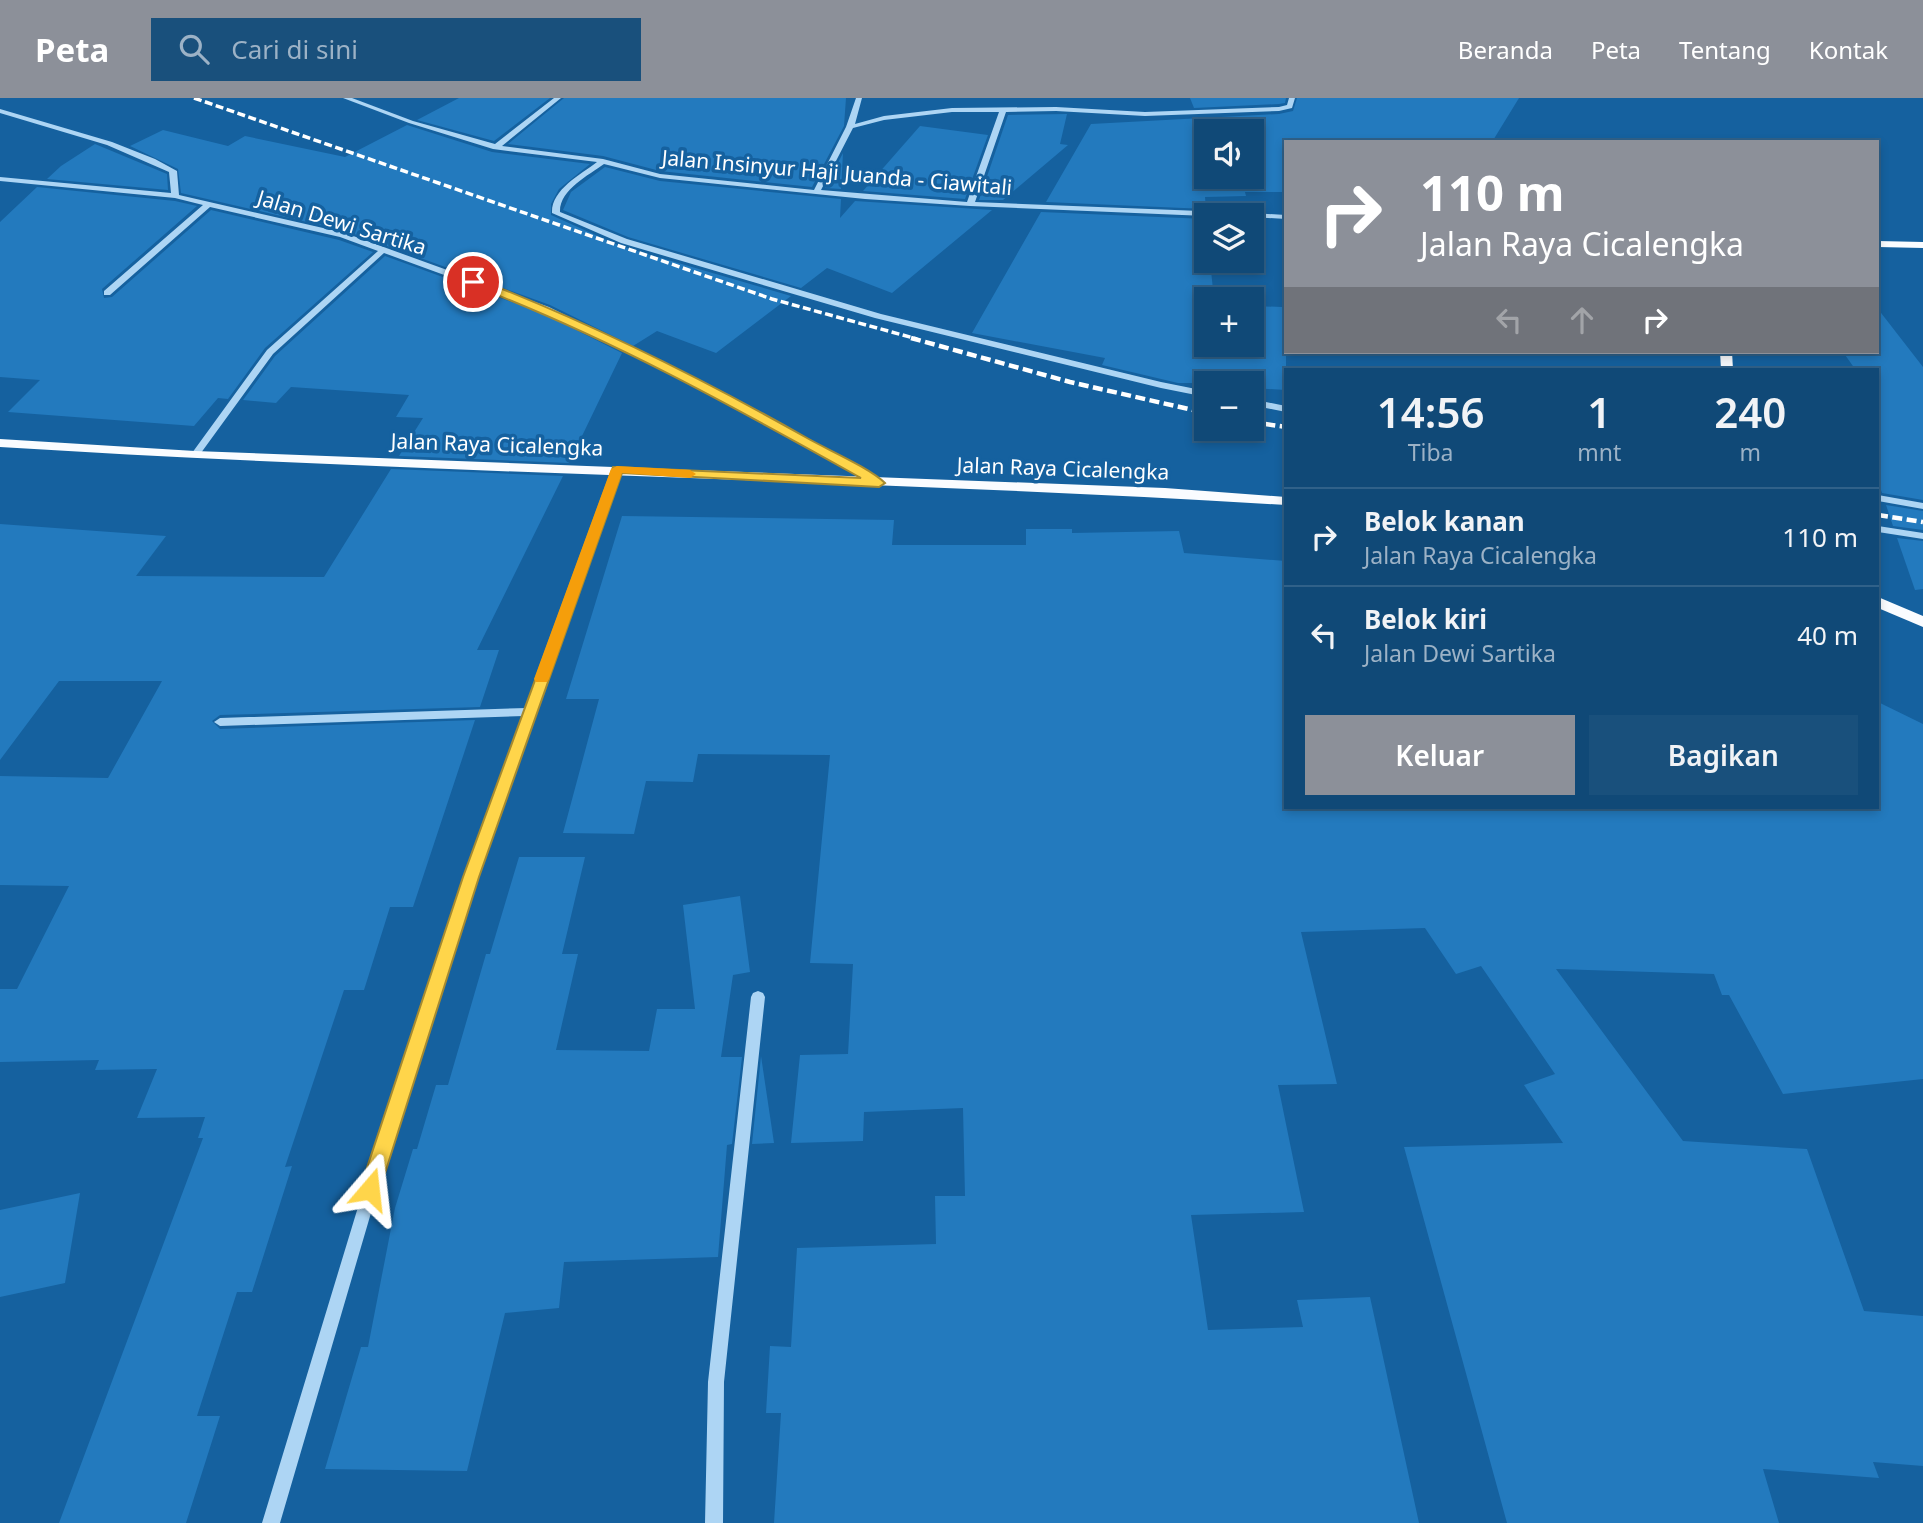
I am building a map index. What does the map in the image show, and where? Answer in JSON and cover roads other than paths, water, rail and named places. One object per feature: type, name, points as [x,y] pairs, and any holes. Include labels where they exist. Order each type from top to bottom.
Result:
[{"type":"main road","points":[[1879,244],[1923,246]]},
{"type":"main road","name":"Jalan Raya Cicalengka","points":[[0,443],[195,455],[1165,492],[1284,501]]},
{"type":"main road","points":[[1879,602],[1923,622]]},
{"type":"street","name":"Jalan Insinyur Haji Juanda - Ciawitali","points":[[346,98],[411,122],[496,147],[603,161],[660,176],[970,204],[1194,213]]},
{"type":"street","points":[[496,147],[558,98]]},
{"type":"street","points":[[817,191],[850,127],[859,98]]},
{"type":"street","points":[[1054,98],[1056,109]]},
{"type":"street","points":[[850,127],[909,114],[1003,109],[1145,114],[1279,109],[1290,107],[1292,98]]},
{"type":"street","points":[[970,204],[1003,109]]},
{"type":"street","points":[[0,111],[71,131],[153,161],[173,171],[175,196]]},
{"type":"street","points":[[603,161],[558,198],[556,213],[624,241],[877,316],[1194,392]]},
{"type":"street","name":"Jalan Dewi Sartika","points":[[0,179],[175,196],[342,235],[546,309],[752,412],[879,483]]},
{"type":"street","points":[[107,293],[211,203]]},
{"type":"street","name":"Jalan Insinyur Haji Juanda - Ciawitali","points":[[1264,216],[1284,217]]},
{"type":"street","points":[[195,455],[270,352],[383,250]]},
{"type":"street","points":[[1264,405],[1284,409]]},
{"type":"street","points":[[271,1523],[386,1138],[442,963],[617,469]]},
{"type":"street","points":[[1879,499],[1923,506]]},
{"type":"street","points":[[1879,528],[1923,536]]},
{"type":"street","points":[[220,722],[530,712]]},
{"type":"street","points":[[713,1523],[716,1382],[758,997]]},
{"type":"railway","points":[[194,98],[772,299],[917,339]]},
{"type":"railway","points":[[911,338],[1070,382],[1194,410]]},
{"type":"railway","points":[[1264,424],[1284,427]]},
{"type":"railway","points":[[1879,515],[1923,522]]}]
